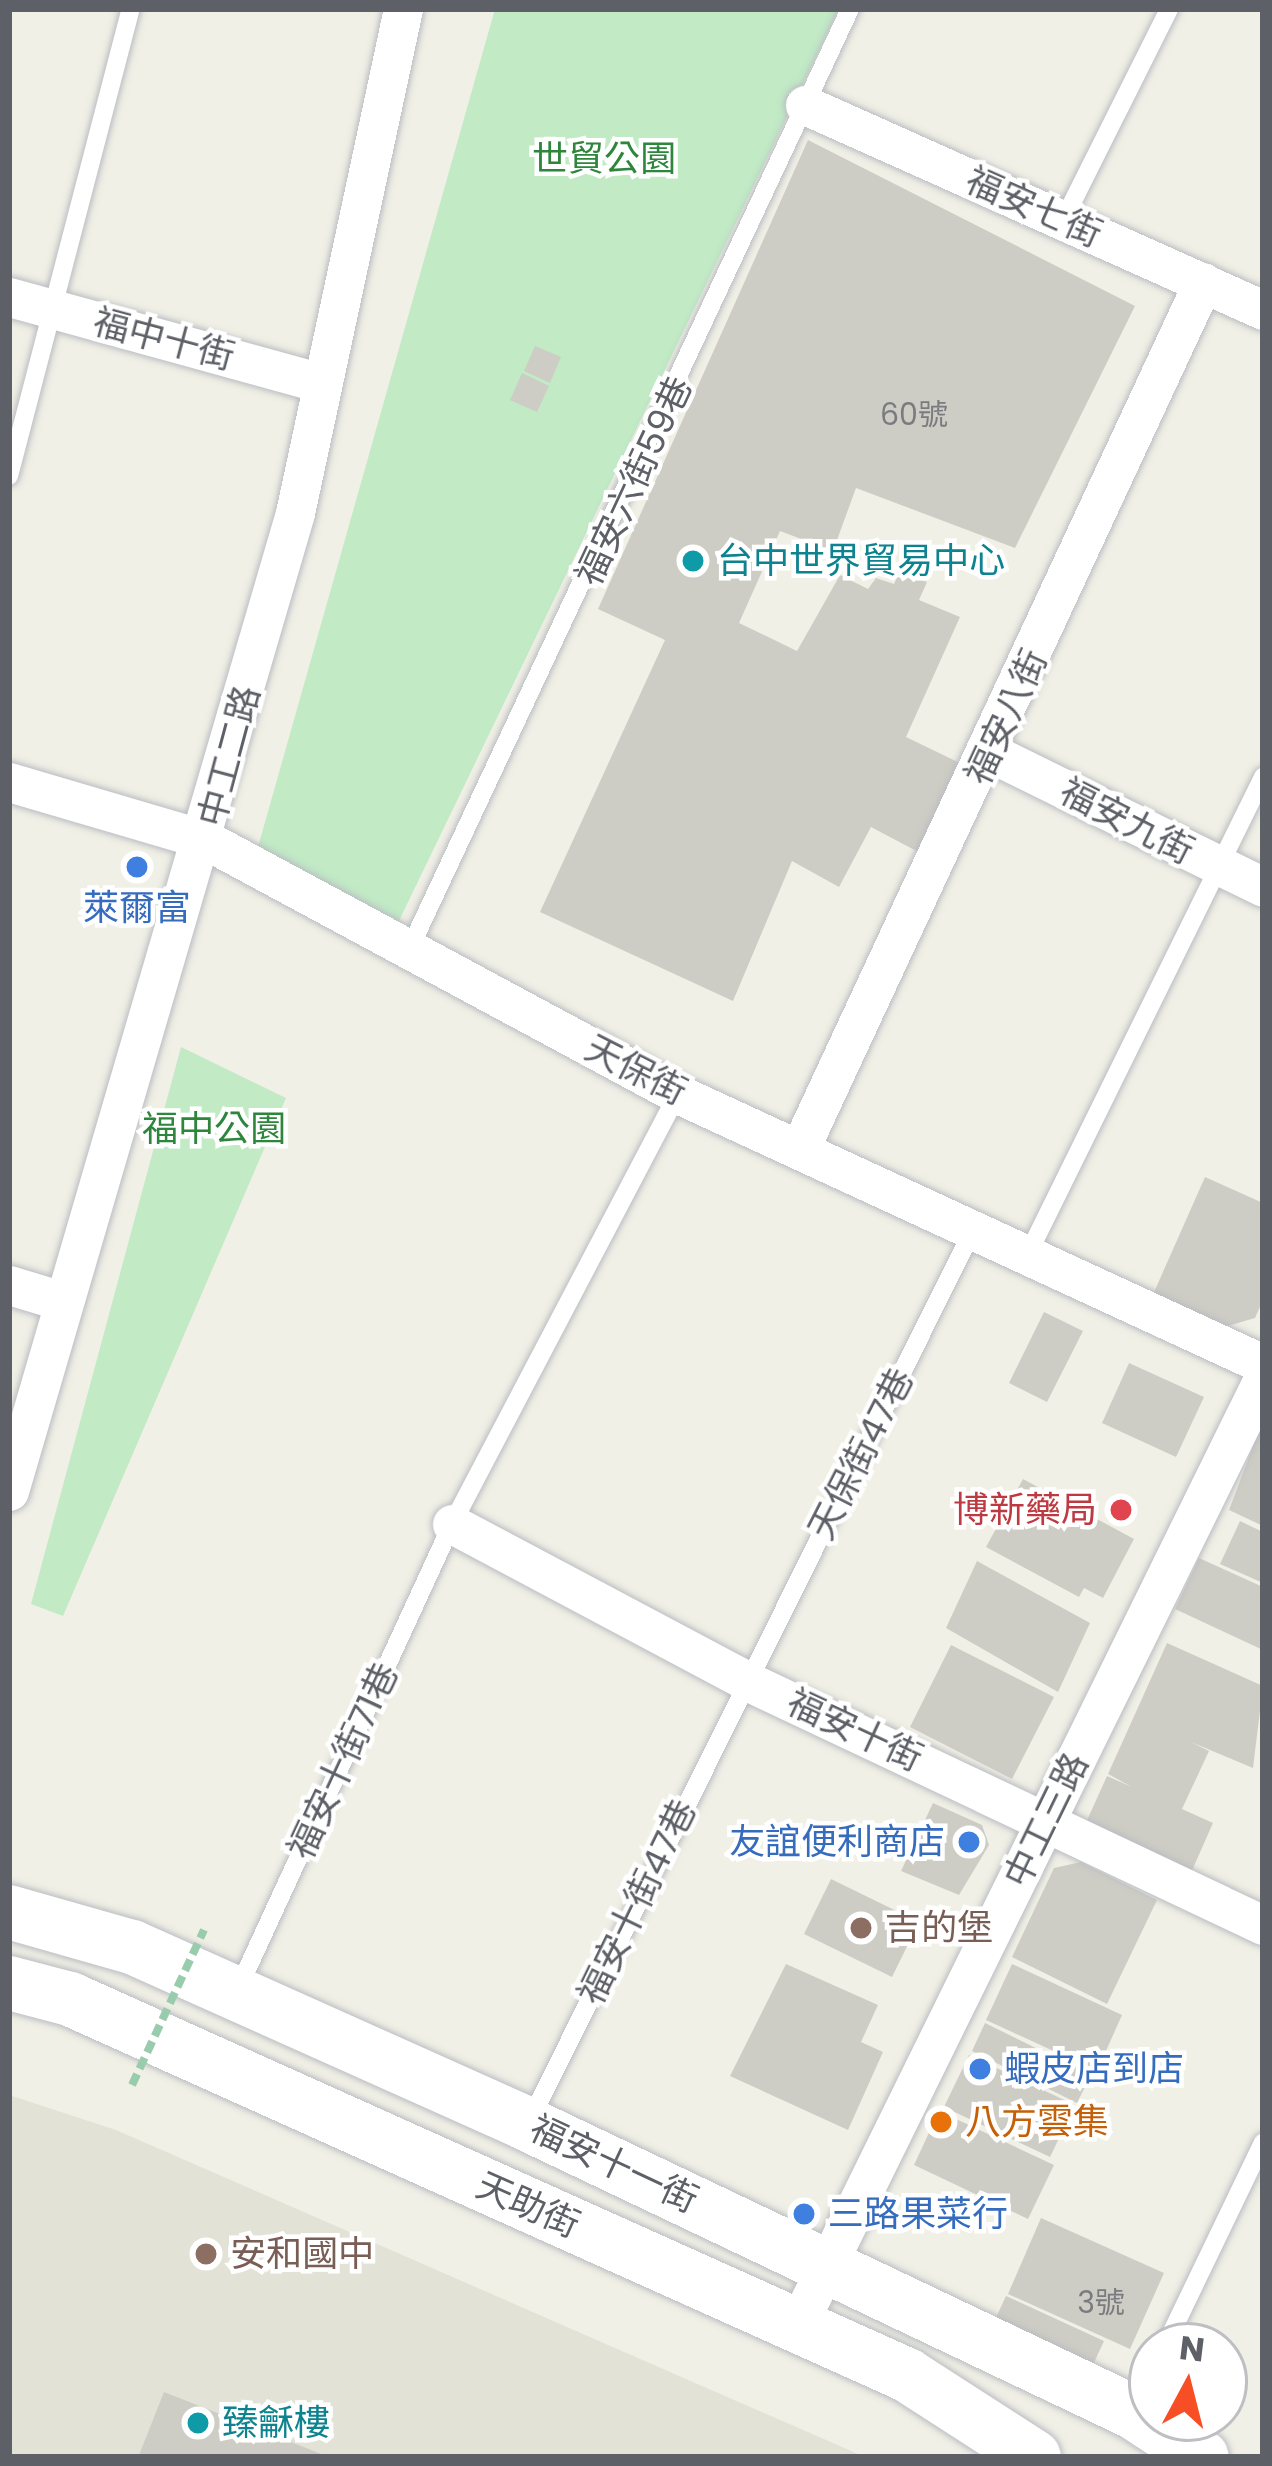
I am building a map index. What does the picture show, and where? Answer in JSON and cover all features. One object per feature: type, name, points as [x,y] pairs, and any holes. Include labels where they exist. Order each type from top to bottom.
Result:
[{"type":"street","name":"中工二路","points":[[9,1491],[62,1300],[206,840],[295,513],[318,382],[403,9]]},
{"type":"street","name":"福安七街","points":[[806,105],[1263,310]]},
{"type":"street","name":"福安八街","points":[[800,1148],[991,753],[1203,282]]},
{"type":"street","name":"福中十街","points":[[9,297],[318,382]]},
{"type":"street","name":"福安九街","points":[[991,753],[1263,886]]},
{"type":"street","name":"天保街","points":[[9,782],[206,840],[677,1094],[974,1226],[1263,1364]]},
{"type":"street","points":[[9,1285],[62,1300]]},
{"type":"street","name":"中工三路","points":[[797,2326],[1263,1379]]},
{"type":"street","name":"福安十街","points":[[452,1524],[747,1681],[1263,1925]]},
{"type":"street","name":"福安十一街","points":[[9,1912],[132,1947],[233,1999],[527,2124],[828,2263],[1128,2386]]},
{"type":"street","name":"天助街","points":[[9,1983],[70,1999],[907,2375],[1034,2457]]},
{"type":"lane","points":[[9,476],[131,9]]},
{"type":"lane","name":"福安六街59巷","points":[[409,950],[850,9]]},
{"type":"lane","points":[[1064,220],[1168,9]]},
{"type":"lane","points":[[1029,1252],[1263,777]]},
{"type":"lane","name":"福安十街71巷","points":[[233,1999],[452,1524],[677,1094]]},
{"type":"lane","name":"天保街47巷","points":[[747,1681],[974,1226]]},
{"type":"lane","name":"福安十街47巷","points":[[527,2124],[747,1681]]},
{"type":"lane","points":[[1177,2322],[1263,2142]]},
{"type":"path","points":[[132,2085],[204,1930]]},
{"type":"shaded area","name":"安和國中","points":[[9,2095],[116,2130],[865,2457],[9,2457]]},
{"type":"green space","name":"世貿公園","points":[[495,9],[839,9],[397,925],[258,847]]},
{"type":"green space","name":"福中公園","points":[[181,1047],[286,1098],[63,1616],[31,1604]]},
{"type":"building","name":"台中世界貿易中心","points":[[808,140],[1135,306],[1015,548],[856,488],[833,551],[780,531],[739,623],[797,651],[840,575],[868,589],[876,578],[894,584],[899,572],[927,582],[919,600],[960,617],[906,737],[964,765],[924,855],[871,827],[839,887],[792,861],[733,1001],[540,912],[665,640],[598,609]]},
{"type":"building","points":[[535,346],[561,357],[550,383],[524,371]]},
{"type":"building","points":[[522,373],[549,386],[537,412],[510,400]]},
{"type":"building","points":[[1205,1177],[1263,1203],[1263,1300],[1255,1318],[1214,1330],[1151,1299]]},
{"type":"building","points":[[1044,1312],[1083,1331],[1047,1402],[1009,1383]]},
{"type":"building","points":[[1129,1363],[1204,1397],[1176,1457],[1102,1423]]},
{"type":"building","points":[[1263,1420],[1263,1526],[1229,1510]]},
{"type":"building","points":[[1023,1479],[1134,1539],[1103,1598],[1084,1588],[1079,1597],[986,1547]]},
{"type":"building","points":[[1240,1521],[1263,1532],[1263,1583],[1220,1564]]},
{"type":"building","points":[[1199,1558],[1263,1587],[1263,1650],[1175,1609]]},
{"type":"building","points":[[977,1561],[1090,1623],[1058,1692],[946,1628]]},
{"type":"building","points":[[1167,1643],[1263,1686],[1253,1768],[1191,1742],[1209,1751],[1182,1809],[1213,1823],[1190,1875],[1084,1827],[1107,1776],[1132,1787],[1108,1774]]},
{"type":"building","points":[[951,1645],[1054,1697],[1012,1779],[910,1727]]},
{"type":"building","points":[[933,1803],[982,1825],[989,1845],[959,1895],[901,1871]]},
{"type":"building","points":[[1081,1862],[1157,1900],[1107,2004],[1012,1957],[1054,1868]]},
{"type":"building","name":"吉的堡","points":[[831,1879],[919,1922],[892,1977],[804,1934]]},
{"type":"building","points":[[786,1964],[878,2005],[861,2042],[883,2052],[848,2130],[730,2076]]},
{"type":"building","points":[[1012,1964],[1122,2015],[1097,2071],[986,2020]]},
{"type":"building","points":[[985,2023],[1091,2075],[1077,2103],[972,2051]]},
{"type":"building","points":[[969,2055],[1075,2105],[1050,2157],[944,2107]]},
{"type":"building","points":[[939,2111],[1054,2165],[1028,2219],[914,2165]]},
{"type":"building","points":[[1041,2218],[1164,2273],[1142,2322],[1128,2322],[1128,2348],[1008,2294]]},
{"type":"building","points":[[1006,2296],[1104,2341],[1091,2369],[993,2324]]},
{"type":"building","name":"臻龢樓","points":[[164,2392],[329,2457],[139,2455]]},
{"type":"place","name":"台中世界貿易中心","points":[[693,561]]},
{"type":"place","name":"萊爾富","points":[[137,867]]},
{"type":"place","name":"博新藥局","points":[[1121,1510]]},
{"type":"place","name":"友誼便利商店","points":[[969,1842]]},
{"type":"place","name":"吉的堡","points":[[861,1928]]},
{"type":"place","name":"蝦皮店到店","points":[[980,2069]]},
{"type":"place","name":"八方雲集","points":[[941,2122]]},
{"type":"place","name":"三路果菜行","points":[[804,2214]]},
{"type":"place","name":"安和國中","points":[[206,2254]]},
{"type":"place","name":"臻龢樓","points":[[198,2423]]}]
